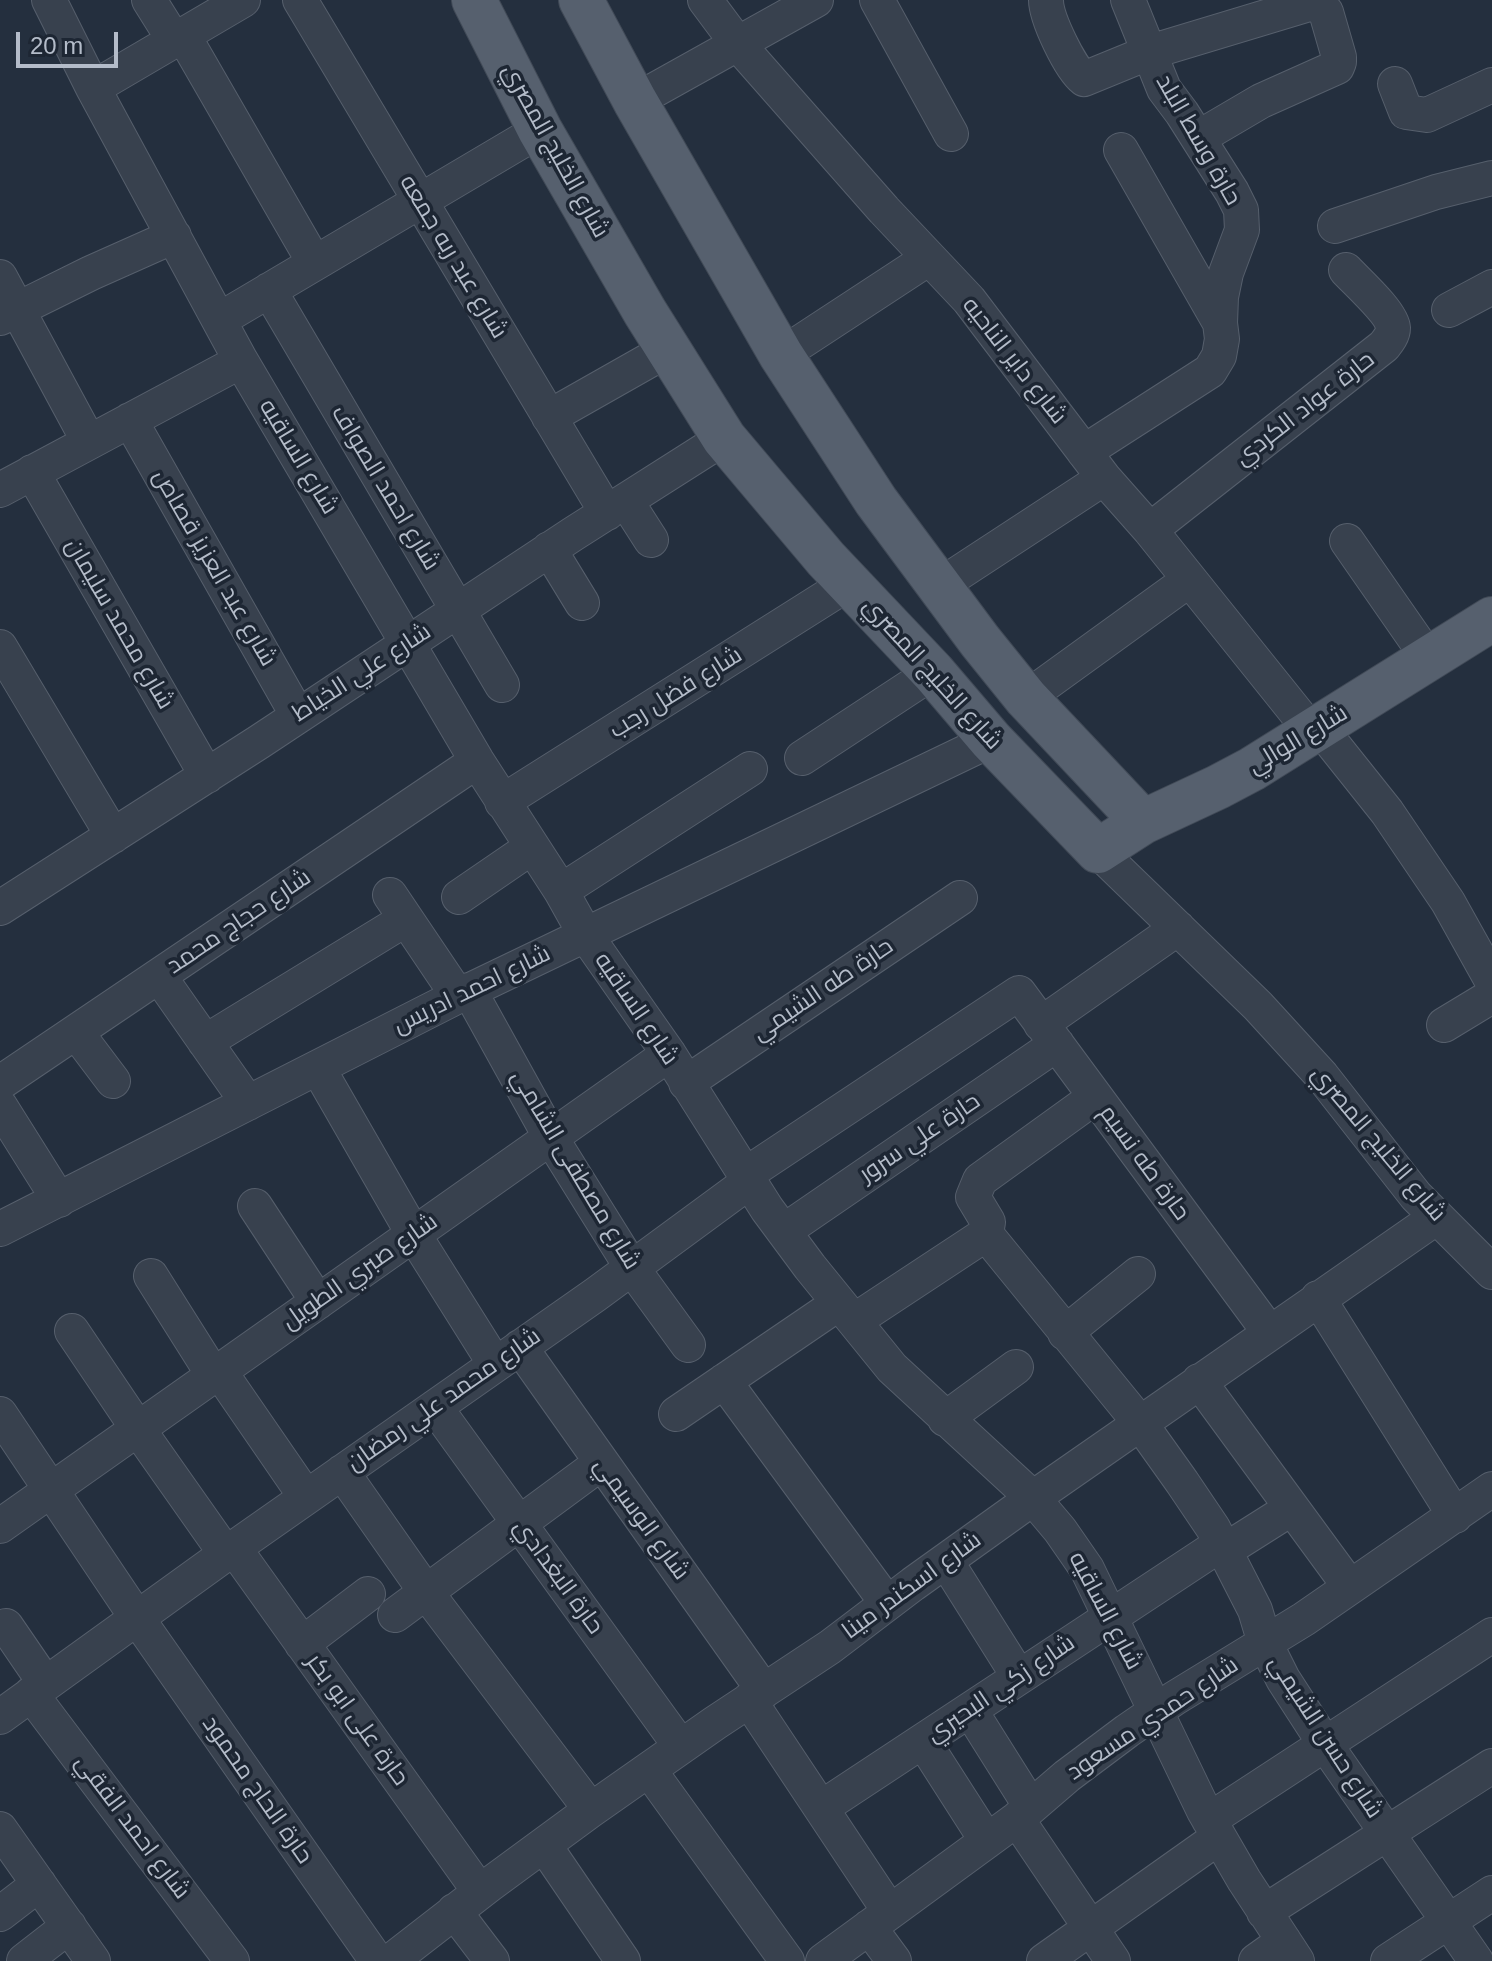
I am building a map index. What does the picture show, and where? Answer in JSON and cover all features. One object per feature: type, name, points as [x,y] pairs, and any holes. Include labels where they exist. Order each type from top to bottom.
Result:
[{"type":"main road","name":"شارع الخليج المصري","points":[[474,0],[540,130],[645,312],[724,438],[826,559],[933,672],[991,740],[1098,851]]},
{"type":"main road","points":[[581,0],[635,101],[781,355],[876,501],[1026,698],[1143,822]]},
{"type":"main road","name":"شارع الوالي","points":[[1098,851],[1143,822],[1218,787],[1316,730],[1492,619]]},
{"type":"street","name":"شارع الساقيه","points":[[49,0],[93,88],[241,361],[477,761],[561,891],[585,934],[784,1231],[847,1312],[892,1368],[1033,1498],[1060,1530],[1087,1569],[1214,1828],[1291,1951]]},
{"type":"street","points":[[149,0],[178,38],[314,262]]},
{"type":"street","points":[[93,88],[243,0]]},
{"type":"street","name":"شارع عبد ربه جمعه","points":[[300,0],[549,417],[616,507],[651,540]]},
{"type":"street","name":"شارع داير الناحيه","points":[[705,0],[737,43],[873,198],[969,300],[1094,465],[1387,812],[1448,902],[1492,981]]},
{"type":"street","points":[[635,101],[816,0]]},
{"type":"street","points":[[877,0],[951,134]]},
{"type":"street","points":[[1046,0],[1048,16],[1076,73],[1084,79],[1150,52],[1309,4],[1316,4],[1326,12],[1339,57],[1337,67],[1261,101],[1198,138]]},
{"type":"street","name":"حارة وسط البلد","points":[[939,586],[1210,371],[1219,356],[1222,339],[1221,297],[1226,273],[1242,230],[1241,210],[1164,89],[1128,0]]},
{"type":"street","points":[[1395,84],[1406,112],[1427,115],[1492,85]]},
{"type":"street","points":[[219,320],[540,130]]},
{"type":"street","points":[[1121,150],[1220,323]]},
{"type":"street","points":[[1335,226],[1436,192],[1492,178]]},
{"type":"street","points":[[9,314],[174,236]]},
{"type":"street","points":[[781,355],[929,258]]},
{"type":"street","name":"حارة عواد الكردي","points":[[1150,530],[1384,346],[1393,329],[1389,318],[1346,270]]},
{"type":"street","points":[[0,277],[9,314],[89,442]]},
{"type":"street","points":[[1449,310],[1492,287]]},
{"type":"street","name":"شارع احمد الصواف","points":[[269,290],[502,685]]},
{"type":"street","points":[[549,417],[669,349]]},
{"type":"street","points":[[0,490],[241,361]]},
{"type":"street","name":"شارع عبد العزيز قصاص","points":[[130,420],[298,716]]},
{"type":"street","name":"شارع علي الخياط","points":[[4,896],[113,836],[549,549],[724,438]]},
{"type":"street","name":"شارع محمد سليمان","points":[[32,472],[207,776]]},
{"type":"street","points":[[1347,541],[1429,659]]},
{"type":"street","points":[[549,549],[582,603]]},
{"type":"street","points":[[1026,698],[1189,580]]},
{"type":"street","name":"شارع فضل رجب","points":[[502,802],[849,583]]},
{"type":"street","points":[[0,647],[113,836]]},
{"type":"street","points":[[802,758],[933,672]]},
{"type":"street","name":"شارع احمد ادريس","points":[[0,1229],[464,993],[991,740]]},
{"type":"street","name":"شارع حجاج محمد","points":[[0,1083],[477,761]]},
{"type":"street","points":[[561,891],[750,769]]},
{"type":"street","points":[[459,897],[532,847]]},
{"type":"street","name":"شارع الخليج المصري","points":[[1098,851],[1258,1006],[1322,1076],[1416,1196],[1492,1272]]},
{"type":"street","name":"حارة طه الشيمي","points":[[677,1069],[960,898]]},
{"type":"street","name":"شارع مصطفى الشامي","points":[[205,1042],[398,907],[464,993],[632,1268],[688,1345]]},
{"type":"street","name":"حارة علي سرور","points":[[784,1231],[1049,1034],[1178,928]]},
{"type":"street","points":[[159,976],[248,1103]]},
{"type":"street","name":"حارة طه نسيم","points":[[1019,993],[1270,1333]]},
{"type":"street","name":"شارع محمد علي رمضان","points":[[0,1717],[632,1268],[748,1178],[1019,993]]},
{"type":"street","points":[[1444,1025],[1492,996]]},
{"type":"street","points":[[76,1032],[113,1081]]},
{"type":"street","name":"شارع الوسيمي","points":[[318,1068],[414,1235],[508,1356],[601,1463],[757,1695],[880,1919],[894,1961]]},
{"type":"street","name":"شارع صبري الطويل","points":[[0,1526],[551,1138],[677,1069]]},
{"type":"street","name":"شارع حسن الشيمي","points":[[1095,1097],[980,1180],[973,1197],[988,1222],[986,1234],[1140,1423],[1213,1528],[1255,1610],[1265,1643],[1283,1679],[1476,1961]]},
{"type":"street","points":[[0,1106],[59,1200]]},
{"type":"street","points":[[255,1206],[318,1302]]},
{"type":"street","name":"شارع اسكندر مينا","points":[[391,1961],[591,1810],[830,1647],[1033,1498],[1437,1217]]},
{"type":"street","points":[[676,1414],[724,1381],[986,1234]]},
{"type":"street","points":[[1065,1333],[1138,1274]]},
{"type":"street","points":[[151,1276],[306,1497]]},
{"type":"street","points":[[1318,1298],[1455,1516]]},
{"type":"street","name":"حارة على ابو بكر","points":[[72,1331],[138,1429],[302,1644],[467,1901],[492,1961]]},
{"type":"street","points":[[945,1419],[1016,1367]]},
{"type":"street","points":[[724,1381],[887,1603]]},
{"type":"street","points":[[1199,1381],[1350,1587]]},
{"type":"street","name":"حارة البغدادي","points":[[435,1407],[681,1747]]},
{"type":"street","name":"حارة الحاج محمود","points":[[1,1419],[377,1961]]},
{"type":"street","points":[[395,1615],[601,1463]]},
{"type":"street","points":[[342,1472],[426,1592],[591,1810]]},
{"type":"street","name":"شارع حمدي مسعود","points":[[823,1961],[987,1841],[1127,1731],[1350,1587],[1492,1489]]},
{"type":"street","name":"شارع زكي البحيري","points":[[821,1808],[1110,1616],[1292,1508]]},
{"type":"street","points":[[946,1561],[1019,1677]]},
{"type":"street","points":[[302,1644],[368,1594]]},
{"type":"street","name":"شارع احمد الفقي","points":[[6,1626],[38,1688],[232,1961]]},
{"type":"street","points":[[1044,1961],[1325,1744],[1492,1635]]},
{"type":"street","points":[[970,1710],[1024,1813],[1090,1928],[1113,1961]]},
{"type":"street","points":[[923,1741],[987,1841]]},
{"type":"street","points":[[1264,1912],[1492,1766]]},
{"type":"street","points":[[649,1770],[787,1961]]},
{"type":"street","points":[[0,1829],[93,1961]]},
{"type":"street","points":[[544,1845],[623,1961]]},
{"type":"street","points":[[0,1914],[39,1884]]},
{"type":"street","points":[[1388,1961],[1492,1893]]},
{"type":"street","points":[[24,1961],[69,1926]]},
{"type":"street","points":[[1256,1961],[1291,1951]]}]
